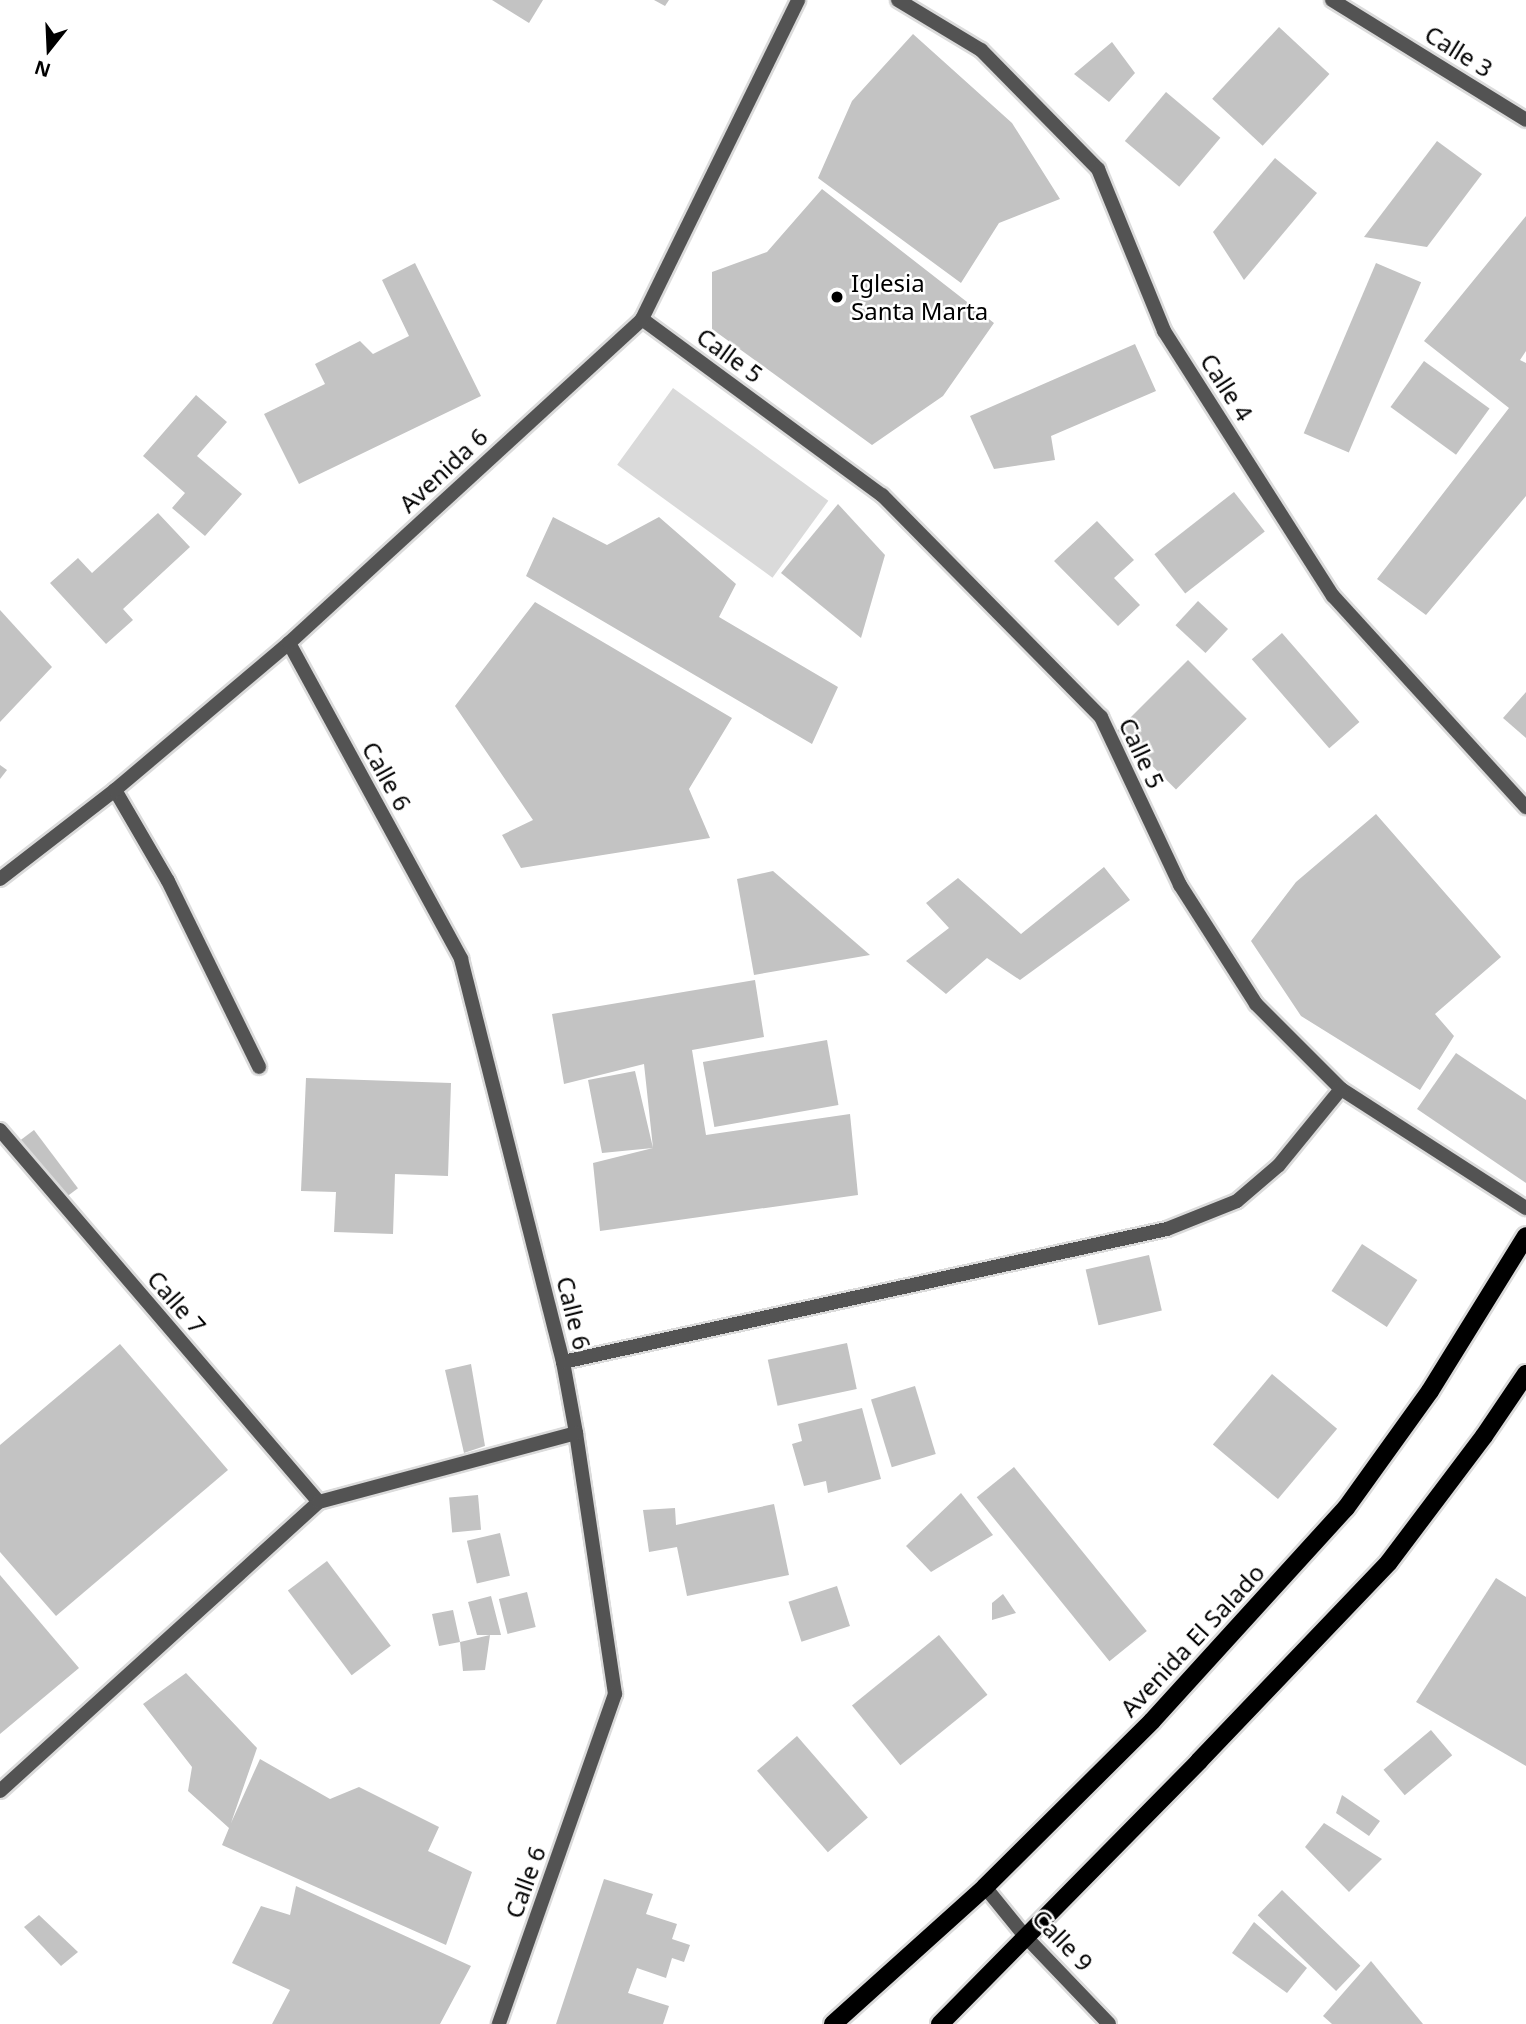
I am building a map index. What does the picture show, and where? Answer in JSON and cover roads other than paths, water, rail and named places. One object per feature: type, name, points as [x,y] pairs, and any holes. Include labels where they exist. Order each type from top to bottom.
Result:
[{"type":"main road","name":"Avenida El Salado","points":[[833,2024],[985,1887],[1152,1721],[1346,1508],[1430,1391],[1526,1236]]},
{"type":"main road","points":[[940,2024],[1024,1935],[1199,1761],[1389,1562],[1484,1436],[1526,1374]]},
{"type":"street","name":"Avenida 6","points":[[0,879],[116,790],[289,643],[642,319],[798,0]]},
{"type":"street","name":"Calle 4","points":[[898,0],[981,50],[1098,169],[1164,331],[1333,596],[1526,807]]},
{"type":"street","name":"Calle 3","points":[[1332,0],[1526,120]]},
{"type":"street","name":"Calle 5","points":[[642,319],[882,495],[1101,717],[1180,886],[1256,1004],[1341,1088],[1526,1208]]},
{"type":"street","name":"Calle 6","points":[[289,643],[461,958],[563,1362],[576,1433],[615,1694],[499,2024]]},
{"type":"street","points":[[116,790],[168,881],[260,1067]]},
{"type":"street","points":[[563,1362],[1167,1228],[1237,1201],[1279,1165],[1341,1088]]},
{"type":"street","name":"Calle 7","points":[[0,1130],[319,1502]]},
{"type":"street","points":[[0,1791],[319,1502],[576,1433]]},
{"type":"street","name":"Calle 9","points":[[985,1887],[1024,1935],[1110,2024]]},
{"type":"place","name":"Iglesia Santa Marta","points":[[837,297]]}]
